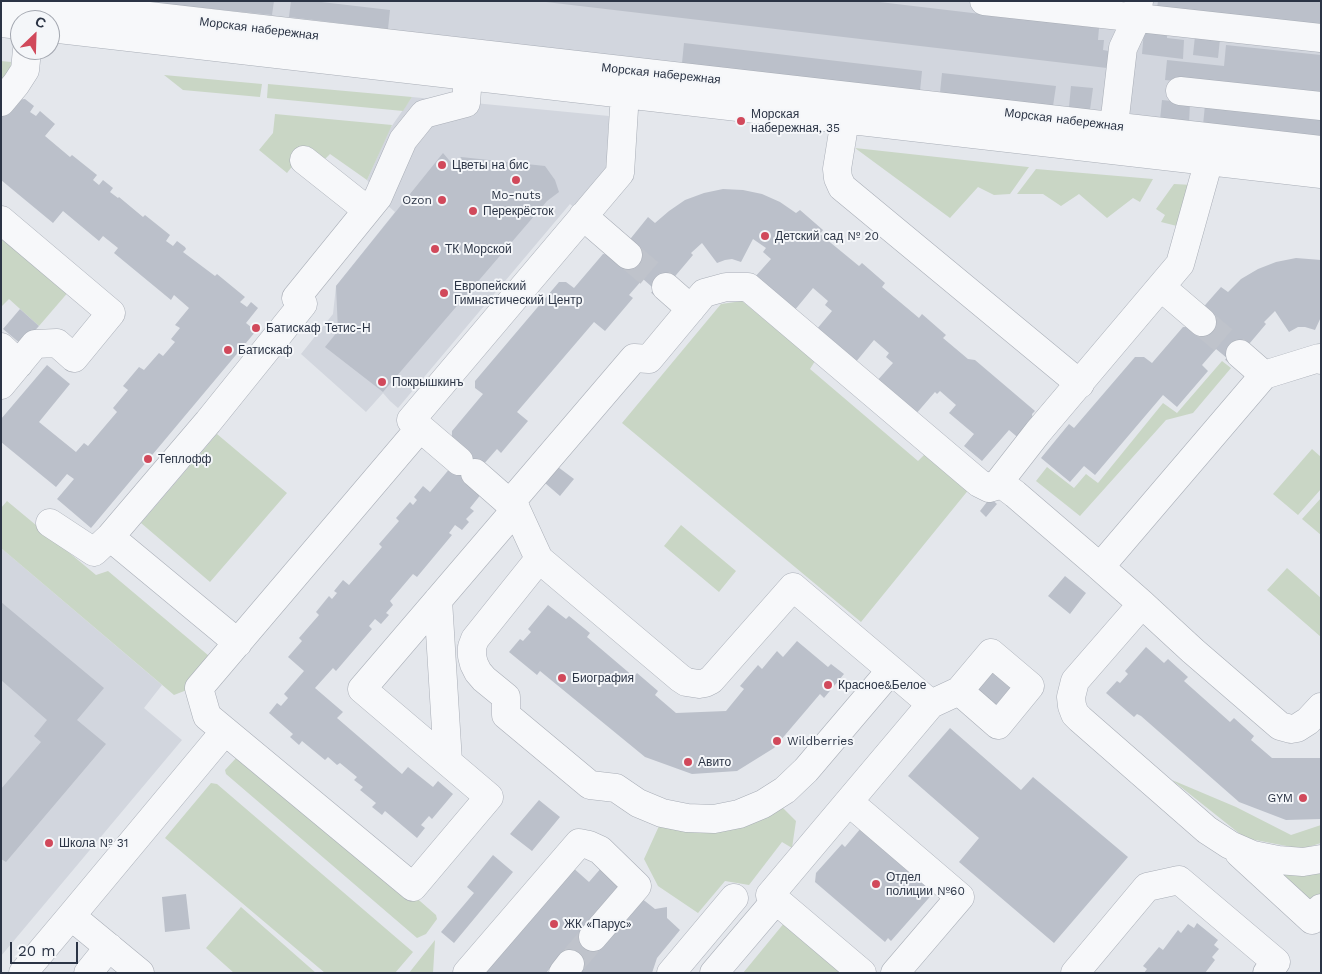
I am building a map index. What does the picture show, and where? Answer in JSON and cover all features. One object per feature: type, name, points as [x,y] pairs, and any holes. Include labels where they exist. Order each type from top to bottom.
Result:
[{"type":"street","points":[[984,1],[1138,10],[1321,38]]},
{"type":"street","name":"Морская набережная","points":[[1,2],[16,10]]},
{"type":"street","points":[[1113,138],[1123,48],[1138,10]]},
{"type":"street","name":"Морская набережная","points":[[60,15],[87,14],[625,83],[1210,149],[1321,174]]},
{"type":"street","name":"Морская набережная","points":[[60,24],[87,14],[468,76],[625,83]]},
{"type":"street","points":[[1,102],[25,70],[26,60]]},
{"type":"street","points":[[50,523],[94,552],[110,537],[208,422],[284,309],[304,304],[296,298],[378,197],[403,140],[424,114],[466,103],[468,76]]},
{"type":"street","points":[[625,83],[620,173],[411,420],[513,506],[539,559],[686,682],[693,684],[706,683],[711,680],[793,587],[931,704]]},
{"type":"street","points":[[1180,91],[1321,106]]},
{"type":"street","points":[[845,108],[837,169],[842,187],[1080,384]]},
{"type":"street","points":[[420,428],[199,688],[207,716],[413,886],[489,797],[362,689],[438,600],[634,358],[649,359],[704,292],[726,287],[748,287],[979,483],[989,488],[996,486],[1038,432],[1180,264],[1210,149]]},
{"type":"street","name":"Морская набережная","points":[[1210,149],[1321,150]]},
{"type":"street","points":[[304,160],[367,210]]},
{"type":"street","points":[[583,216],[628,255]]},
{"type":"street","points":[[1,220],[111,313],[74,358],[57,343],[36,344],[10,355],[1,385]]},
{"type":"street","points":[[666,287],[691,309]]},
{"type":"street","points":[[1161,287],[1202,322]]},
{"type":"street","points":[[1240,354],[1264,375]]},
{"type":"street","points":[[1100,567],[1264,375],[1319,358],[1321,360]]},
{"type":"street","points":[[999,482],[1100,567],[1280,726],[1291,729],[1297,728],[1308,721],[1321,707]]},
{"type":"street","points":[[110,537],[238,643]]},
{"type":"street","points":[[539,559],[475,639],[472,647],[474,664],[478,672],[506,697],[506,715],[590,785],[616,788],[638,803],[662,813],[687,818],[714,819],[739,814],[764,804],[785,790],[806,770],[891,670]]},
{"type":"street","points":[[438,600],[448,762]]},
{"type":"street","points":[[1142,604],[1075,681],[1071,697],[1074,714],[1203,827],[1230,845],[1312,920],[1321,908]]},
{"type":"street","points":[[862,973],[770,895],[931,704],[959,691]]},
{"type":"street","points":[[22,973],[72,916],[225,731]]},
{"type":"street","points":[[849,802],[960,897],[895,973]]},
{"type":"street","points":[[467,973],[579,843],[600,850],[637,886],[593,937]]},
{"type":"street","points":[[1230,845],[1253,855],[1278,860],[1303,862],[1321,859]]},
{"type":"street","points":[[1075,973],[1147,887],[1179,880],[1276,962],[1267,973]]},
{"type":"street","points":[[671,973],[734,898]]},
{"type":"street","points":[[714,973],[776,900]]},
{"type":"street","points":[[72,916],[140,973]]},
{"type":"street","points":[[88,973],[109,948]]},
{"type":"shaded area","points":[[130,1],[1321,1],[1321,137]]},
{"type":"shaded area","points":[[412,97],[609,116],[606,178],[578,211],[570,204],[398,408],[383,393],[366,412],[301,354],[333,314],[336,286],[395,212],[378,197],[367,180],[389,130]]},
{"type":"shaded area","name":"Школа № 31","points":[[1,548],[162,685],[144,708],[182,740],[1,956]]},
{"type":"green space","points":[[1,61],[11,62],[10,74],[1,84]]},
{"type":"green space","points":[[164,75],[262,84],[260,97],[183,90]]},
{"type":"green space","points":[[268,84],[412,97],[403,111],[267,98]]},
{"type":"green space","points":[[275,114],[392,125],[367,180],[330,154],[324,160],[308,146],[287,173],[259,150],[273,133]]},
{"type":"green space","points":[[855,148],[1029,167],[1010,194],[994,195],[978,187],[950,218]]},
{"type":"green space","points":[[1036,169],[1153,179],[1140,202],[1133,198],[1107,218],[1079,194],[1061,206],[1043,194],[1017,194]]},
{"type":"green space","points":[[1174,184],[1193,185],[1177,226],[1161,222],[1165,215],[1156,209]]},
{"type":"green space","points":[[1,230],[70,290],[39,326],[9,299],[1,307]]},
{"type":"green space","points":[[742,301],[815,361],[810,369],[918,461],[928,451],[970,488],[861,622],[622,423],[721,304]]},
{"type":"green space","points":[[1222,361],[1231,368],[1193,413],[1166,420],[1080,516],[1036,481],[1047,467],[1074,488],[1086,474],[1098,483],[1163,403],[1177,413]]},
{"type":"green space","points":[[217,434],[287,493],[210,582],[141,523]]},
{"type":"green space","points":[[1312,449],[1321,457],[1321,489],[1298,515],[1273,494]]},
{"type":"green space","points":[[1321,498],[1321,535],[1302,519]]},
{"type":"green space","points":[[7,501],[96,575],[108,571],[215,661],[192,688],[174,695],[1,548],[1,508]]},
{"type":"green space","points":[[681,525],[736,571],[719,592],[664,546]]},
{"type":"green space","points":[[1287,568],[1321,598],[1321,637],[1267,590]]},
{"type":"green space","points":[[237,757],[258,760],[436,915],[437,919],[426,934],[417,938],[226,774],[225,770]]},
{"type":"green space","points":[[1172,780],[1236,807],[1291,835],[1321,825],[1321,843],[1302,849],[1245,838]]},
{"type":"green space","points":[[211,783],[217,784],[413,952],[395,973],[325,973],[165,838]]},
{"type":"green space","points":[[782,807],[796,821],[792,848],[782,842],[749,885],[725,881],[698,913],[658,886],[644,859],[659,826]]},
{"type":"green space","points":[[1321,865],[1321,895],[1316,899],[1308,898],[1288,880],[1281,869]]},
{"type":"green space","points":[[241,907],[316,973],[234,973],[206,948]]},
{"type":"green space","points":[[785,922],[846,973],[743,973]]},
{"type":"green space","points":[[435,940],[433,973],[409,973]]},
{"type":"building","points":[[155,1],[274,1],[272,15],[155,3]]},
{"type":"building","points":[[291,1],[313,1],[390,10],[388,29],[289,17]]},
{"type":"building","points":[[546,1],[871,1],[1099,28],[1098,40],[1104,40],[1103,50],[1109,51],[1107,68]]},
{"type":"building","points":[[1158,1],[1321,1],[1321,26],[1157,8]]},
{"type":"building","points":[[1144,30],[1167,32],[1167,38],[1184,40],[1183,59],[1142,54]]},
{"type":"building","points":[[1195,36],[1220,39],[1218,58],[1193,55]]},
{"type":"building","points":[[684,43],[922,71],[920,91],[682,63]]},
{"type":"building","points":[[1226,45],[1321,55],[1321,96],[1165,80],[1167,60],[1224,66]]},
{"type":"building","points":[[942,73],[1056,86],[1053,106],[940,93]]},
{"type":"building","points":[[1071,86],[1093,88],[1090,110],[1069,107]]},
{"type":"building","points":[[25,99],[34,106],[30,112],[36,116],[40,111],[55,124],[45,136],[70,157],[72,155],[97,175],[93,180],[99,185],[103,180],[113,188],[110,192],[143,217],[145,215],[170,235],[166,241],[173,246],[177,241],[185,247],[186,249],[183,252],[215,276],[217,274],[245,297],[240,302],[247,307],[251,302],[258,308],[246,323],[256,331],[91,528],[57,499],[74,479],[67,474],[56,487],[1,442],[1,419],[47,365],[70,384],[39,422],[76,452],[84,443],[88,446],[117,412],[113,408],[128,390],[123,386],[139,367],[144,370],[159,353],[163,356],[175,342],[171,339],[180,328],[175,325],[189,308],[174,295],[171,300],[114,253],[118,248],[103,236],[99,241],[63,211],[53,223],[1,180],[1,114],[13,100]]},
{"type":"building","points":[[1162,100],[1190,103],[1189,123],[1160,120]]},
{"type":"building","points":[[1205,105],[1321,118],[1321,138],[1203,125]]},
{"type":"building","name":"ТК Морской","points":[[443,153],[454,166],[461,157],[545,166],[555,180],[559,192],[547,201],[383,392],[325,347],[338,331],[336,286]]},
{"type":"building","points":[[723,189],[743,190],[762,194],[780,202],[796,213],[800,210],[823,230],[820,234],[859,266],[862,263],[885,283],[882,287],[919,318],[922,314],[946,335],[943,338],[968,359],[975,360],[1035,411],[1032,414],[1034,427],[1022,441],[1009,430],[982,461],[964,446],[974,434],[949,413],[956,405],[940,391],[937,394],[935,392],[915,415],[876,382],[893,363],[886,357],[889,353],[874,340],[855,363],[816,330],[832,311],[825,305],[828,301],[813,288],[794,311],[754,278],[771,259],[763,252],[766,248],[753,239],[741,262],[732,259],[717,263],[702,243],[691,253],[693,255],[660,294],[643,279],[629,295],[633,298],[605,331],[594,322],[517,412],[528,421],[501,453],[497,449],[483,465],[482,493],[470,508],[474,511],[466,519],[469,522],[462,530],[455,525],[449,533],[452,535],[417,577],[413,574],[390,601],[393,605],[386,613],[389,615],[381,624],[375,619],[369,626],[372,629],[336,671],[333,668],[315,688],[343,712],[337,718],[402,774],[408,767],[433,787],[438,781],[453,794],[432,819],[429,816],[421,825],[425,828],[417,838],[385,811],[382,815],[372,807],[376,803],[360,790],[363,787],[354,780],[357,777],[340,763],[337,765],[328,757],[325,760],[302,741],[299,745],[290,737],[293,734],[269,713],[277,703],[281,706],[288,698],[284,694],[304,671],[288,657],[302,641],[299,638],[319,615],[316,612],[329,596],[332,599],[337,593],[334,591],[343,580],[349,585],[382,547],[379,544],[399,521],[396,518],[410,502],[413,505],[417,500],[414,497],[423,486],[430,492],[451,467],[452,431],[483,394],[475,388],[475,381],[559,282],[566,282],[574,288],[603,254],[614,255],[627,243],[648,217],[655,223],[685,200]]},
{"type":"building","points":[[1296,258],[1321,260],[1321,317],[1315,330],[1298,327],[1289,332],[1275,311],[1264,322],[1266,324],[1233,363],[1216,349],[1202,365],[1208,371],[1177,407],[1163,395],[1095,475],[1084,466],[1070,482],[1041,458],[1069,424],[1074,428],[1135,357],[1144,357],[1152,363],[1183,327],[1191,327],[1199,312],[1221,287],[1228,292],[1241,279],[1258,269],[1276,262]]},
{"type":"building","points":[[20,309],[39,326],[22,345],[3,329]]},
{"type":"building","points":[[558,467],[574,479],[560,496],[545,483]]},
{"type":"building","points":[[990,498],[997,504],[986,517],[980,511]]},
{"type":"building","points":[[1065,576],[1086,593],[1070,614],[1048,596]]},
{"type":"building","points":[[1,602],[104,688],[77,720],[106,744],[6,862],[1,859],[1,789],[41,742],[34,736],[47,720],[1,680]]},
{"type":"building","points":[[548,605],[566,619],[569,616],[590,633],[587,637],[634,677],[637,673],[658,691],[655,695],[676,713],[726,711],[744,689],[740,686],[758,665],[762,669],[777,651],[783,657],[797,641],[828,667],[831,664],[844,674],[824,698],[820,694],[774,748],[737,771],[692,774],[645,757],[540,671],[537,675],[509,652],[520,639],[523,641],[531,632],[528,629]]},
{"type":"building","points":[[1146,647],[1164,663],[1168,659],[1188,677],[1184,681],[1230,722],[1234,718],[1254,736],[1251,740],[1272,758],[1321,758],[1321,819],[1286,820],[1239,802],[1141,716],[1137,714],[1134,717],[1106,693],[1117,681],[1120,683],[1128,674],[1125,671]]},
{"type":"building","points":[[992,667],[1013,685],[995,706],[973,688]]},
{"type":"building","points":[[950,728],[1021,790],[1033,777],[1128,857],[1054,943],[959,862],[979,838],[908,776]]},
{"type":"building","points":[[539,800],[560,817],[532,851],[510,834]]},
{"type":"building","name":"Отдел полиции №60","points":[[861,828],[935,891],[891,941],[888,938],[885,942],[815,882],[816,873],[842,844],[845,847]]},
{"type":"building","points":[[493,855],[513,872],[454,943],[441,932],[474,893],[467,887]]},
{"type":"building","name":"ЖК «Парус»","points":[[571,866],[589,882],[602,867],[655,909],[667,907],[667,918],[680,930],[657,958],[652,973],[579,973],[560,957],[546,973],[488,973],[483,968]]},
{"type":"building","points":[[186,894],[190,929],[165,932],[162,897]]},
{"type":"building","points":[[1197,923],[1218,940],[1214,945],[1219,949],[1212,957],[1215,960],[1205,973],[1144,973],[1147,969],[1143,966],[1159,947],[1163,950],[1178,930],[1181,933],[1188,924],[1194,928]]},
{"type":"tunnel","points":[[628,255],[666,287]]},
{"type":"tunnel","points":[[1202,322],[1240,354]]},
{"type":"tunnel","points":[[570,964],[593,937]]},
{"type":"place","name":"Морская набережная, 35","points":[[741,121]]},
{"type":"place","name":"Цветы на бис","points":[[442,165]]},
{"type":"place","name":"Mo-nuts","points":[[516,180]]},
{"type":"place","name":"Ozon","points":[[442,200]]},
{"type":"place","name":"Перекрёсток","points":[[473,211]]},
{"type":"place","name":"Детский сад № 20","points":[[765,236]]},
{"type":"place","name":"ТК Морской","points":[[435,249]]},
{"type":"place","name":"Европейский Гимнастический Центр","points":[[444,293]]},
{"type":"place","name":"Батискаф Тетис-Н","points":[[256,328]]},
{"type":"place","name":"Батискаф","points":[[228,350]]},
{"type":"place","name":"Покрышкинъ","points":[[382,382]]},
{"type":"place","name":"Теплофф","points":[[148,459]]},
{"type":"place","name":"Биография","points":[[562,678]]},
{"type":"place","name":"Красное&Белое","points":[[828,685]]},
{"type":"place","name":"Wildberries","points":[[777,741]]},
{"type":"place","name":"Авито","points":[[688,762]]},
{"type":"place","name":"GYM","points":[[1303,798]]},
{"type":"place","name":"Школа № 31","points":[[49,843]]},
{"type":"place","name":"Отдел полиции №60","points":[[876,884]]},
{"type":"place","name":"ЖК «Парус»","points":[[554,924]]}]
